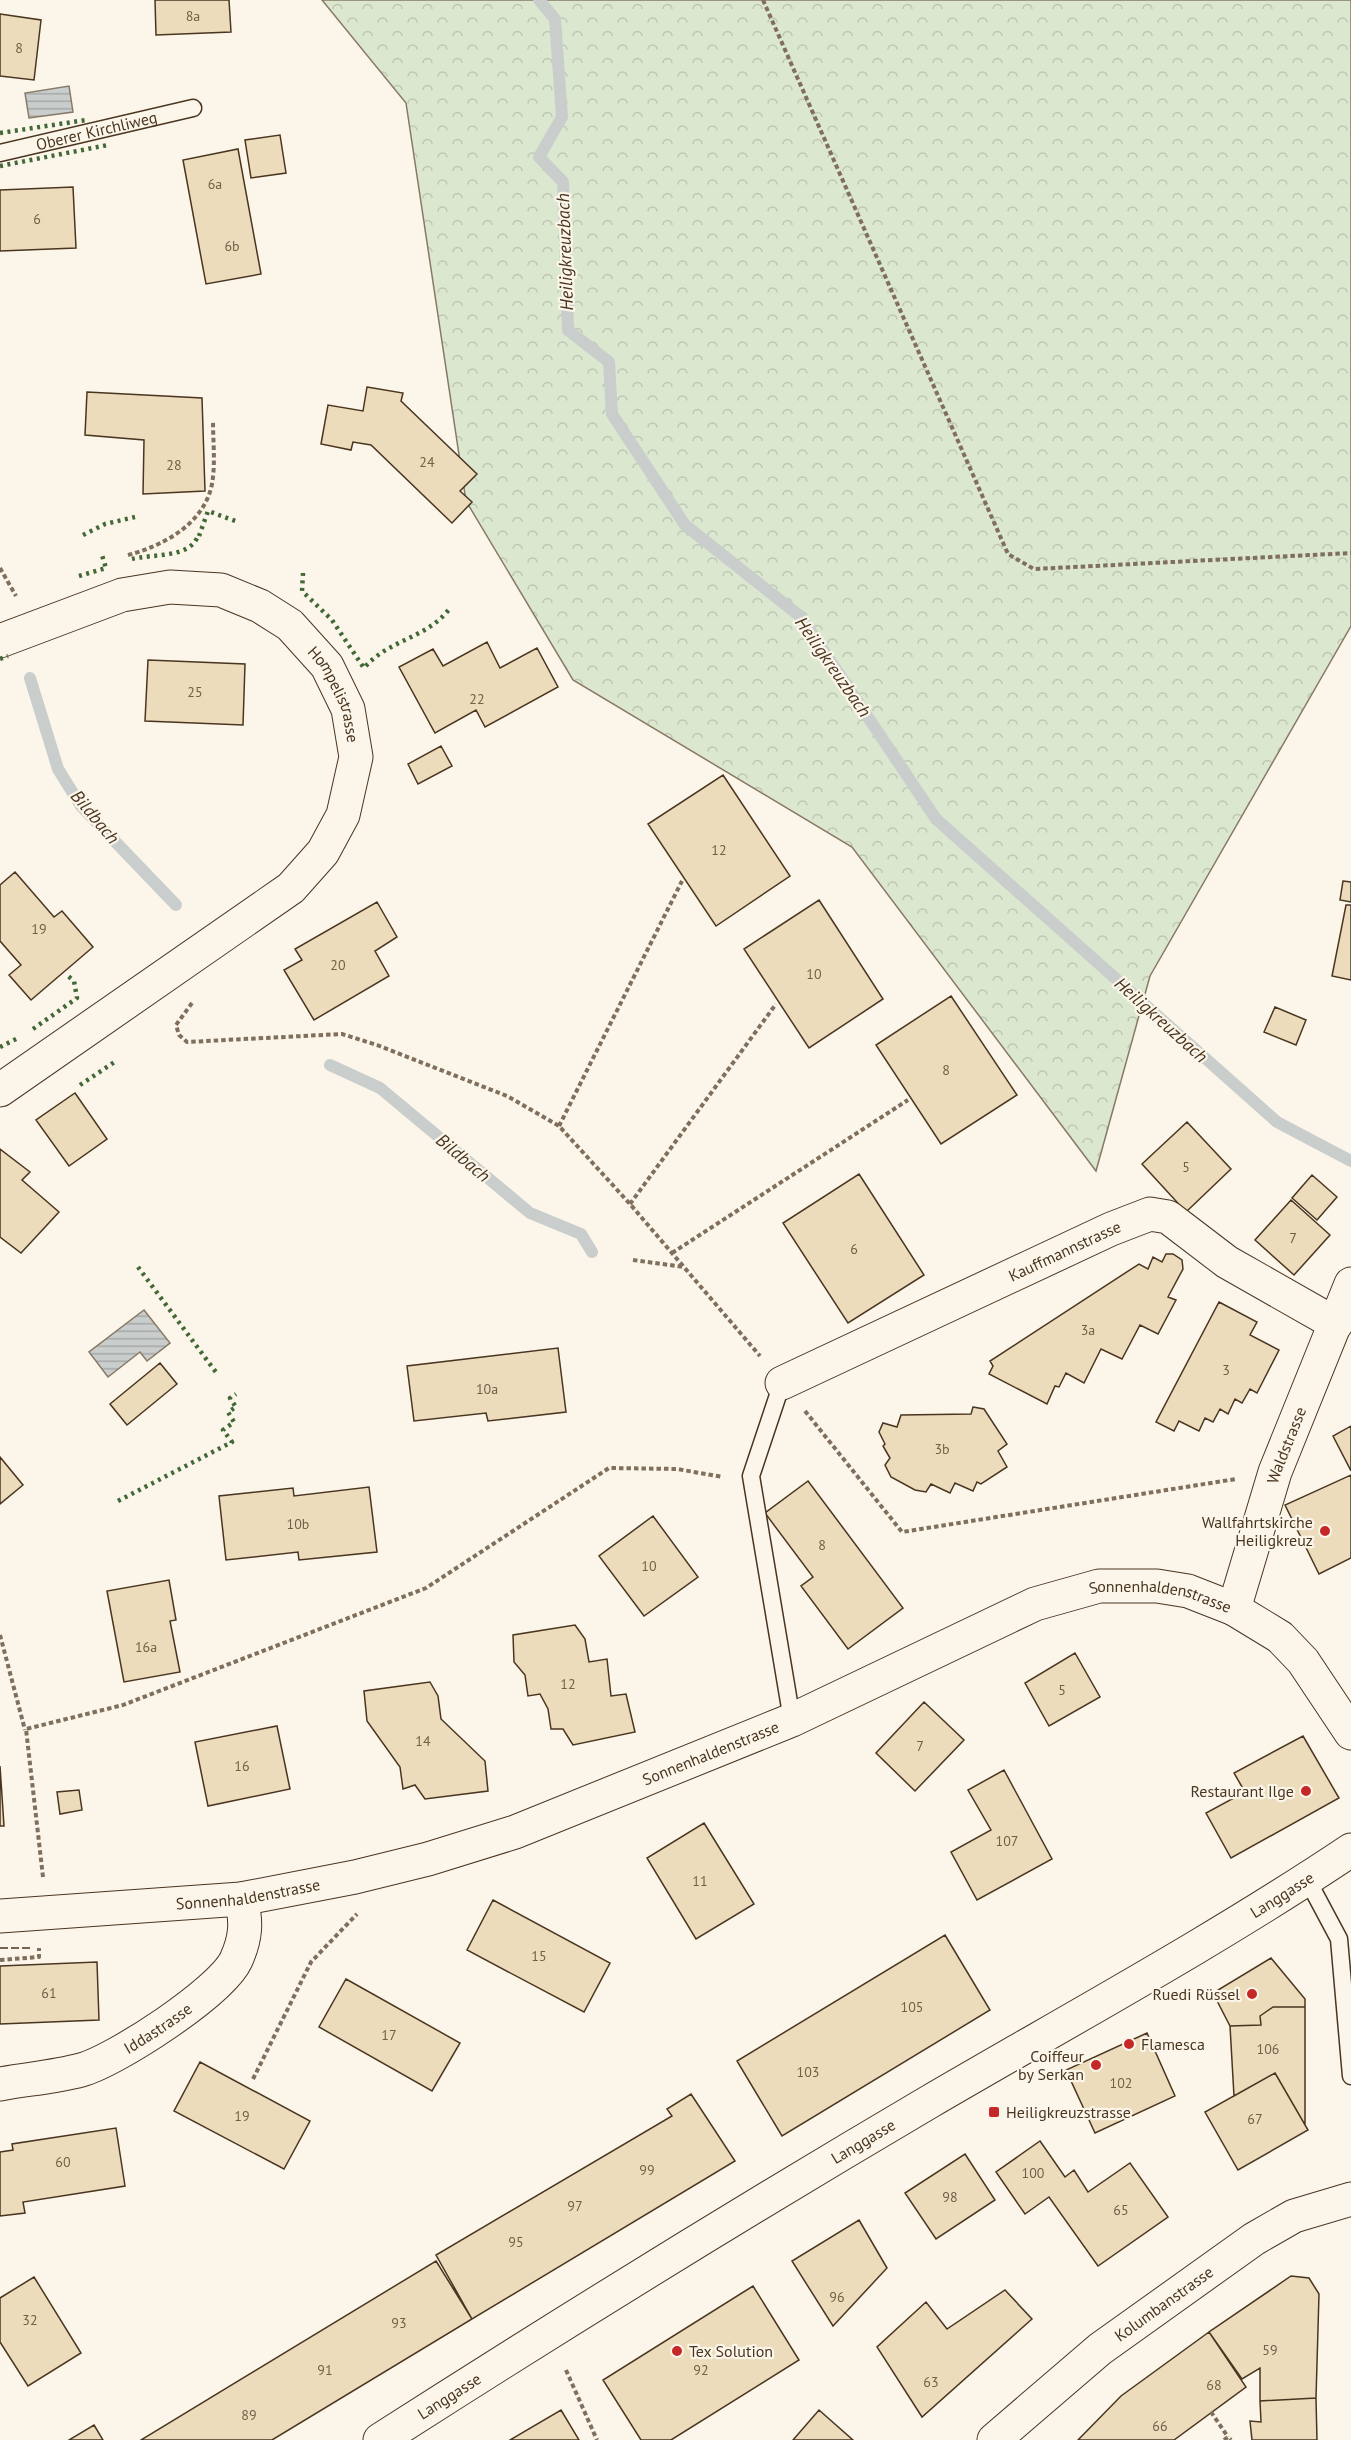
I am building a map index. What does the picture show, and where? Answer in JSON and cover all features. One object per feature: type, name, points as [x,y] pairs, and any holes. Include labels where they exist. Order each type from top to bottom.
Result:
[{"type":"street","name":"Hompelistrasse","points":[[0,641],[122,595],[170,587],[221,590],[260,606],[290,625],[327,666],[348,708],[356,757],[343,815],[323,852],[291,888],[0,1090]]},
{"type":"street","name":"Kauffmannstrasse","points":[[782,1383],[1112,1229],[1150,1214],[1167,1217],[1227,1262],[1336,1324]]},
{"type":"street","name":"Waldstrasse","points":[[1234,1609],[1275,1472],[1351,1284]]},
{"type":"street","name":"Sonnenhaldenstrasse","points":[[0,1916],[43,1928],[241,1899],[397,1867],[515,1832],[792,1720],[1035,1604],[1071,1592],[1109,1586],[1157,1586],[1188,1591],[1234,1609],[1280,1637],[1303,1661],[1351,1733]]},
{"type":"street","name":"Langgasse","points":[[380,2440],[698,2240],[974,2076],[1161,1969],[1351,1850]]},
{"type":"street","name":"Iddastrasse","points":[[0,2084],[82,2070],[132,2046],[161,2027],[215,1985],[235,1962],[247,1923],[241,1899]]},
{"type":"street","name":"Kolumbanstrasse","points":[[994,2440],[1100,2349],[1254,2239],[1294,2216],[1351,2199]]},
{"type":"lane","name":"Oberer Kirchliweg","points":[[0,153],[193,108]]},
{"type":"lane","points":[[782,1383],[750,1476],[792,1720]]},
{"type":"lane","points":[[1307,1879],[1339,1939],[1351,2076]]},
{"type":"path","points":[[763,0],[1008,554],[1034,569],[1351,553]]},
{"type":"path","points":[[123,556],[150,549],[175,537],[192,521],[208,497],[213,479],[213,421]]},
{"type":"path","points":[[0,568],[17,598]]},
{"type":"path","points":[[559,1126],[682,881]]},
{"type":"path","points":[[201,995],[184,1012],[176,1025],[179,1035],[187,1042],[342,1034],[377,1045],[507,1096],[559,1126],[685,1267],[902,1532],[1014,1516],[1275,1472]]},
{"type":"path","points":[[630,1204],[776,1004]]},
{"type":"path","points":[[672,1252],[908,1100]]},
{"type":"path","points":[[633,1260],[685,1267]]},
{"type":"path","points":[[26,1731],[123,1705],[426,1588],[609,1468],[677,1469],[728,1478],[750,1476]]},
{"type":"path","points":[[0,1635],[26,1731],[43,1928],[39,1957],[0,1960]]},
{"type":"path","points":[[253,2079],[311,1962],[361,1910]]},
{"type":"path","points":[[566,2370],[597,2440]]},
{"type":"path","points":[[1211,2412],[1228,2439]]},
{"type":"green space","points":[[322,0],[1351,0],[1351,626],[1150,976],[1096,1171],[852,847],[573,680],[466,501],[406,103]]},
{"type":"shaded area","points":[[69,86],[73,112],[29,118],[25,93]]},
{"type":"shaded area","points":[[144,1310],[170,1343],[147,1361],[140,1352],[108,1377],[89,1352]]},
{"type":"building","points":[[155,0],[229,0],[231,32],[156,35]]},
{"type":"building","points":[[0,14],[41,20],[34,80],[0,76]]},
{"type":"building","points":[[280,135],[286,173],[251,178],[245,140]]},
{"type":"building","points":[[238,149],[261,274],[206,284],[183,160]]},
{"type":"building","points":[[73,187],[76,248],[0,251],[0,190]]},
{"type":"building","points":[[367,387],[403,393],[401,401],[477,474],[460,491],[472,502],[452,523],[371,445],[353,442],[351,450],[321,444],[328,405],[363,411]]},
{"type":"building","points":[[87,392],[202,398],[205,491],[143,494],[144,440],[85,435]]},
{"type":"building","points":[[487,642],[500,668],[537,648],[558,687],[485,727],[476,710],[435,733],[399,667],[433,649],[443,666]]},
{"type":"building","points":[[148,660],[245,664],[243,725],[145,721]]},
{"type":"building","points":[[441,746],[452,766],[418,784],[408,764]]},
{"type":"building","points":[[723,775],[790,876],[716,926],[648,824]]},
{"type":"building","points":[[15,872],[54,917],[62,911],[93,947],[31,1000],[9,975],[21,965],[0,941],[0,885]]},
{"type":"building","points":[[1343,881],[1351,882],[1351,902],[1340,900]]},
{"type":"building","points":[[819,900],[883,999],[809,1048],[744,949]]},
{"type":"building","points":[[377,902],[397,937],[375,951],[389,976],[314,1020],[284,970],[302,960],[295,949]]},
{"type":"building","points":[[1346,905],[1351,905],[1351,980],[1332,976]]},
{"type":"building","points":[[951,996],[1017,1095],[941,1144],[876,1045]]},
{"type":"building","points":[[1275,1007],[1306,1020],[1296,1045],[1264,1032]]},
{"type":"building","points":[[75,1093],[107,1139],[69,1166],[36,1120]]},
{"type":"building","points":[[1187,1122],[1231,1169],[1186,1212],[1142,1164]]},
{"type":"building","points":[[0,1149],[30,1172],[22,1180],[59,1212],[21,1253],[0,1237]]},
{"type":"building","points":[[859,1174],[924,1275],[848,1323],[783,1223]]},
{"type":"building","points":[[1312,1175],[1337,1197],[1317,1220],[1292,1198]]},
{"type":"building","points":[[1291,1200],[1330,1235],[1294,1275],[1255,1240]]},
{"type":"building","points":[[1166,1254],[1173,1254],[1182,1260],[1183,1269],[1168,1297],[1176,1300],[1158,1334],[1140,1325],[1122,1359],[1101,1349],[1084,1383],[1066,1373],[1059,1387],[1055,1386],[1047,1404],[989,1374],[993,1366],[990,1361],[1139,1264],[1148,1269],[1153,1257],[1162,1262]]},
{"type":"building","points":[[1219,1302],[1257,1322],[1250,1335],[1279,1350],[1257,1393],[1250,1389],[1242,1403],[1235,1399],[1228,1414],[1220,1409],[1213,1422],[1205,1418],[1199,1431],[1179,1421],[1174,1431],[1156,1422]]},
{"type":"building","points":[[558,1348],[566,1412],[488,1421],[486,1413],[414,1421],[407,1366]]},
{"type":"building","points":[[160,1363],[177,1384],[127,1425],[110,1404]]},
{"type":"building","points":[[973,1407],[984,1409],[1007,1444],[998,1451],[1007,1467],[981,1484],[977,1482],[973,1491],[955,1483],[950,1493],[931,1484],[926,1492],[915,1490],[891,1477],[885,1465],[890,1458],[879,1432],[883,1423],[897,1427],[901,1415],[971,1414]]},
{"type":"building","points":[[1351,1426],[1351,1471],[1333,1436]]},
{"type":"building","points":[[0,1457],[23,1485],[0,1504]]},
{"type":"building","name":"Wallfahrtskirche Heiligkreuz","points":[[1351,1475],[1351,1558],[1319,1574],[1285,1505]]},
{"type":"building","points":[[808,1481],[903,1608],[848,1649],[801,1586],[813,1577],[765,1513]]},
{"type":"building","points":[[369,1487],[377,1552],[299,1560],[298,1552],[226,1560],[219,1496],[293,1488],[294,1496]]},
{"type":"building","points":[[653,1516],[698,1577],[644,1616],[599,1556]]},
{"type":"building","points":[[169,1580],[176,1620],[170,1621],[180,1672],[124,1682],[107,1591]]},
{"type":"building","points":[[575,1625],[585,1639],[589,1662],[607,1659],[611,1696],[626,1694],[635,1732],[573,1745],[563,1729],[551,1729],[548,1709],[540,1694],[528,1696],[525,1675],[514,1662],[513,1635]]},
{"type":"building","points":[[1075,1653],[1100,1697],[1049,1726],[1025,1683]]},
{"type":"building","points":[[430,1682],[438,1696],[441,1719],[485,1761],[488,1791],[425,1799],[415,1785],[403,1789],[400,1767],[367,1721],[364,1691]]},
{"type":"building","points":[[924,1702],[964,1740],[915,1791],[876,1753]]},
{"type":"building","points":[[277,1726],[290,1789],[208,1806],[195,1742]]},
{"type":"building","points":[[1303,1736],[1339,1798],[1231,1858],[1206,1813],[1245,1792],[1234,1773]]},
{"type":"building","points":[[0,1766],[4,1826],[0,1826]]},
{"type":"building","points":[[1004,1770],[1052,1859],[977,1900],[951,1852],[991,1830],[968,1790]]},
{"type":"building","points":[[79,1790],[82,1810],[60,1814],[57,1792]]},
{"type":"building","points":[[704,1823],[754,1904],[696,1939],[647,1858]]},
{"type":"building","points":[[493,1900],[610,1963],[584,2012],[467,1950]]},
{"type":"building","points":[[945,1935],[990,2010],[782,2136],[737,2061]]},
{"type":"building","points":[[1271,1958],[1305,1999],[1305,2007],[1273,2007],[1260,2016],[1261,2025],[1230,2026],[1213,1993]]},
{"type":"building","points":[[97,1962],[99,2020],[0,2024],[0,1966]]},
{"type":"building","points":[[346,1979],[460,2043],[432,2091],[319,2027]]},
{"type":"building","points":[[1273,2007],[1305,2007],[1305,2125],[1275,2073],[1234,2096],[1230,2026],[1261,2025],[1260,2016]]},
{"type":"building","points":[[1147,2033],[1175,2096],[1095,2133],[1066,2070]]},
{"type":"building","points":[[200,2062],[310,2121],[284,2169],[174,2111]]},
{"type":"building","points":[[1275,2073],[1308,2130],[1238,2170],[1205,2112]]},
{"type":"building","points":[[691,2094],[735,2161],[472,2319],[436,2255],[672,2116],[667,2109]]},
{"type":"building","points":[[116,2128],[125,2186],[23,2202],[25,2213],[0,2216],[0,2152],[13,2150],[12,2144]]},
{"type":"building","points":[[1040,2141],[1065,2177],[1074,2170],[1088,2192],[1130,2163],[1168,2217],[1098,2266],[1049,2197],[1025,2214],[996,2172]]},
{"type":"building","points":[[965,2154],[995,2200],[936,2239],[905,2193]]},
{"type":"building","points":[[859,2220],[887,2268],[833,2326],[792,2261]]},
{"type":"building","points":[[436,2261],[472,2319],[272,2440],[141,2440]]},
{"type":"building","points":[[1291,2276],[1309,2278],[1319,2294],[1316,2398],[1260,2401],[1260,2368],[1242,2379],[1209,2332]]},
{"type":"building","points":[[34,2277],[81,2353],[28,2386],[0,2342],[0,2298]]},
{"type":"building","points":[[753,2286],[799,2360],[671,2440],[641,2440],[603,2380]]},
{"type":"building","points":[[1005,2290],[1032,2319],[922,2417],[877,2347],[926,2302],[947,2329]]},
{"type":"building","points":[[1209,2332],[1246,2387],[1174,2440],[1078,2440],[1121,2396]]},
{"type":"building","points":[[1316,2398],[1317,2440],[1252,2440],[1250,2421],[1261,2422],[1260,2401]]},
{"type":"building","points":[[561,2410],[579,2440],[510,2440]]},
{"type":"building","points":[[819,2410],[853,2440],[793,2440]]},
{"type":"building","points":[[94,2425],[103,2440],[69,2440]]},
{"type":"waterway","name":"Heiligkreuzbach","points":[[539,0],[555,19],[562,117],[539,157],[563,182],[568,330],[609,362],[612,414],[685,525],[801,617],[936,819],[1277,1122],[1351,1161]]},
{"type":"waterway","name":"Bildbach","points":[[30,678],[58,769],[81,806],[176,905]]},
{"type":"waterway","name":"Bildbach","points":[[330,1065],[380,1088],[530,1213],[581,1234],[592,1252]]},
{"type":"hedge","points":[[0,133],[86,120]]},
{"type":"hedge","points":[[0,166],[108,145]]},
{"type":"hedge","points":[[199,536],[208,511],[238,522]]},
{"type":"hedge","points":[[83,535],[105,524],[135,517]]},
{"type":"hedge","points":[[132,559],[177,552],[186,549],[197,538]]},
{"type":"hedge","points":[[79,576],[106,568],[101,552]]},
{"type":"hedge","points":[[303,573],[302,591],[332,620],[364,668],[385,650],[431,626],[451,607]]},
{"type":"hedge","points":[[0,659],[8,656]]},
{"type":"hedge","points":[[33,1029],[77,998],[74,981],[68,976]]},
{"type":"hedge","points":[[0,1047],[20,1037]]},
{"type":"hedge","points":[[80,1085],[116,1061]]},
{"type":"hedge","points":[[138,1267],[218,1375]]},
{"type":"hedge","points":[[118,1501],[232,1442],[223,1430],[234,1422],[228,1412],[236,1407],[230,1398],[236,1394]]},
{"type":"fence","points":[[0,1948],[30,1948]]},
{"type":"place","name":"Wallfahrtskirche Heiligkreuz","points":[[1325,1531]]},
{"type":"place","name":"Restaurant Ilge","points":[[1306,1791]]},
{"type":"place","name":"Ruedi Rüssel","points":[[1252,1994]]},
{"type":"place","name":"Flamesca","points":[[1129,2044]]},
{"type":"place","name":"Coiffeur by Serkan","points":[[1096,2065]]},
{"type":"place","name":"Heiligkreuzstrasse","points":[[994,2112]]},
{"type":"place","name":"Tex Solution","points":[[677,2351]]}]
